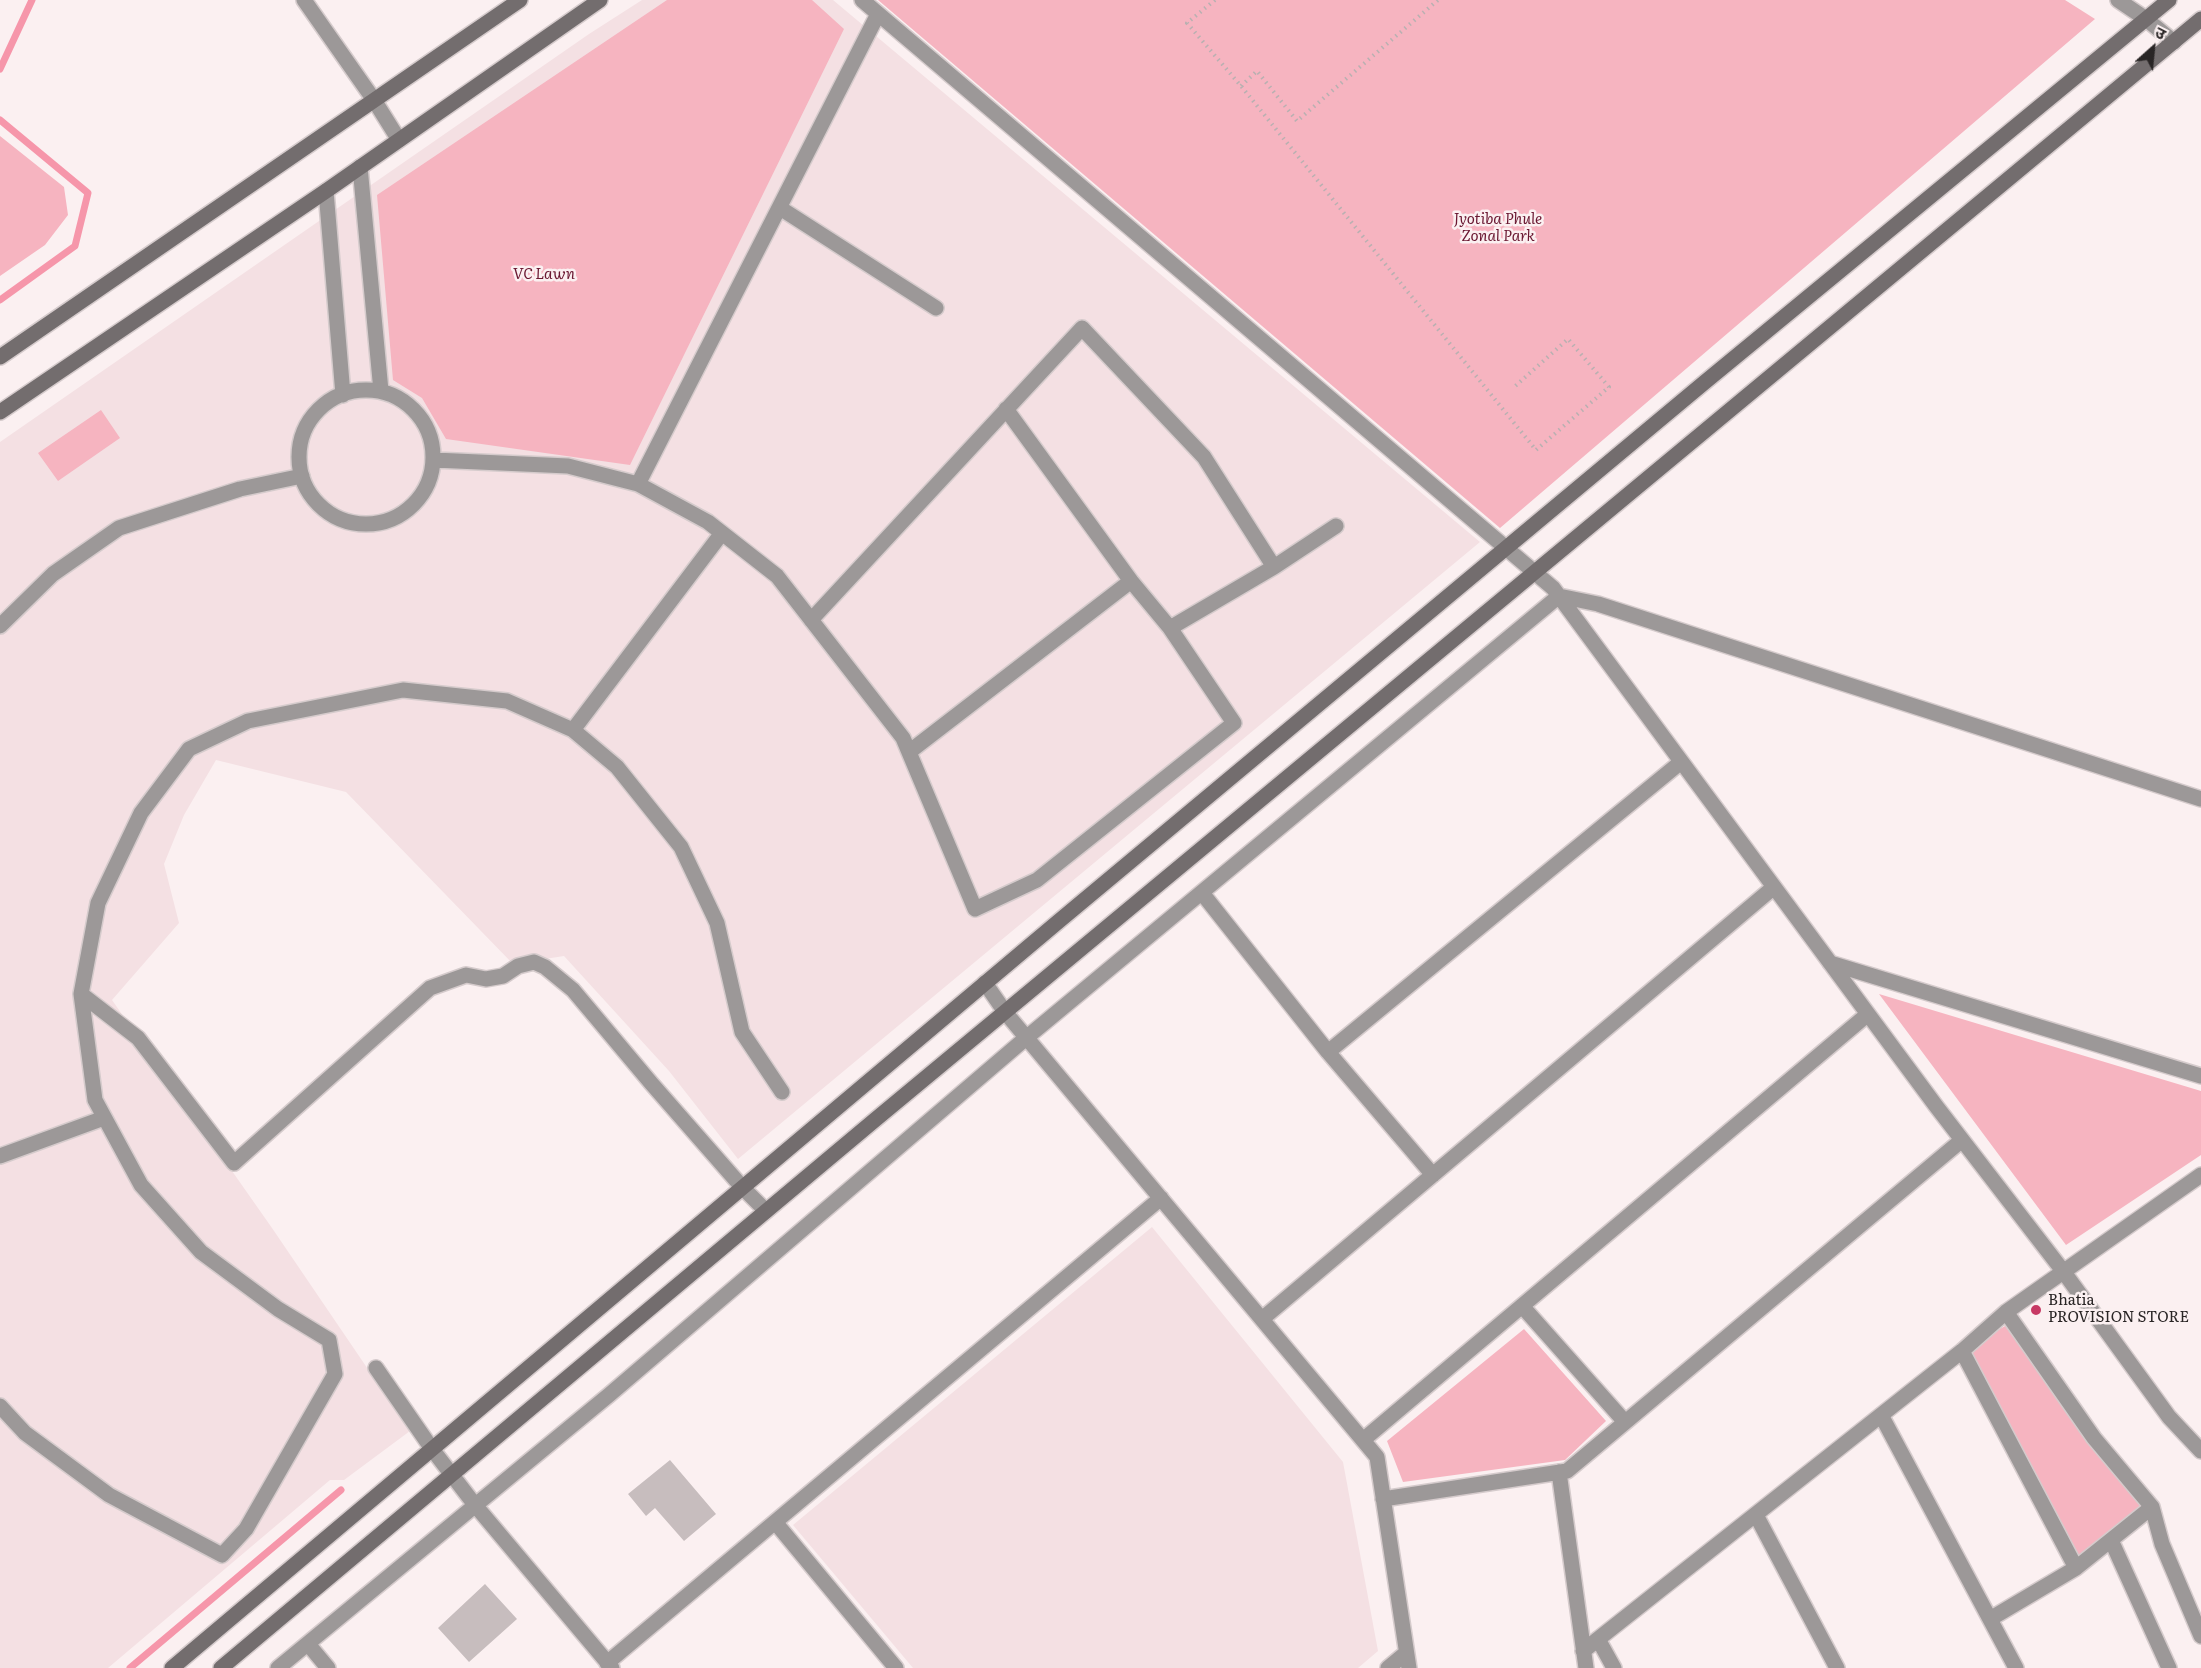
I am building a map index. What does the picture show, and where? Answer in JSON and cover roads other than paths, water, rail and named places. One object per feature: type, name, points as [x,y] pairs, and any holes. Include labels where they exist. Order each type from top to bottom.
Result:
[{"type":"street","points":[[304,0],[399,140]]},
{"type":"street","points":[[0,357],[520,0]]},
{"type":"street","points":[[0,412],[326,191],[600,0]]},
{"type":"street","points":[[862,0],[1537,572],[1559,596],[1962,1140],[2063,1271],[2169,1417],[2201,1451]]},
{"type":"street","points":[[2118,0],[2146,18],[2174,42]]},
{"type":"street","points":[[172,1668],[985,983],[1506,548],[2169,0]]},
{"type":"street","points":[[638,484],[878,14]]},
{"type":"street","points":[[221,1668],[766,1211],[2201,19]]},
{"type":"street","points":[[360,167],[381,391]]},
{"type":"street","points":[[326,191],[343,395]]},
{"type":"street","points":[[780,208],[936,308]]},
{"type":"street","points":[[811,620],[1082,328],[1204,457],[1274,567]]},
{"type":"street","points":[[355,390],[381,391],[408,404],[424,421],[434,449],[433,472],[424,495],[404,515],[375,525],[352,524],[327,513],[309,494],[299,468],[300,443],[310,418],[329,400],[343,395],[355,390]]},
{"type":"street","points":[[434,460],[568,466],[638,484],[708,522],[777,576],[903,738],[975,909],[1036,880],[1234,723],[1170,628],[1131,581],[1006,409]]},
{"type":"street","points":[[0,626],[53,574],[119,528],[240,489],[302,476]]},
{"type":"street","points":[[1170,628],[1274,567],[1336,526]]},
{"type":"street","points":[[573,730],[722,533]]},
{"type":"street","points":[[909,752],[1131,581]]},
{"type":"street","points":[[1559,596],[1598,604],[2201,799]]},
{"type":"street","points":[[278,1668],[609,1395],[1026,1038],[1559,596]]},
{"type":"street","points":[[0,1406],[24,1433],[109,1495],[222,1555],[246,1529],[335,1374],[329,1340],[278,1309],[201,1252],[141,1185],[95,1100],[81,994],[98,903],[141,813],[189,749],[248,721],[403,690],[507,701],[573,730],[618,767],[681,848],[717,923],[741,1032],[782,1092]]},
{"type":"street","points":[[1328,1052],[1682,762]]},
{"type":"street","points":[[1262,1319],[1774,887]]},
{"type":"street","points":[[1202,893],[1328,1052],[1433,1175]]},
{"type":"street","points":[[81,994],[138,1038],[234,1162],[430,988],[466,975],[486,979],[503,976],[518,966],[534,962],[545,966],[573,990],[742,1187],[766,1211]]},
{"type":"street","points":[[1830,963],[2201,1076]]},
{"type":"street","points":[[985,983],[1026,1038],[1377,1457],[1408,1661],[1389,1668]]},
{"type":"street","points":[[1363,1440],[1868,1014]]},
{"type":"street","points":[[0,1156],[104,1118]]},
{"type":"street","points":[[1383,1499],[1567,1471],[1962,1140]]},
{"type":"street","points":[[1583,1651],[1962,1351],[2006,1312],[2201,1175]]},
{"type":"street","points":[[376,1368],[432,1449],[475,1505],[610,1665],[775,1522],[1161,1198]]},
{"type":"street","points":[[1522,1306],[1625,1422]]},
{"type":"street","points":[[2006,1312],[2094,1438],[2151,1507],[2162,1544],[2201,1636]]},
{"type":"street","points":[[1962,1351],[2076,1568]]},
{"type":"street","points":[[1881,1415],[2016,1668]]},
{"type":"street","points":[[1559,1472],[1586,1668]]},
{"type":"street","points":[[1990,1619],[2076,1568],[2151,1507]]},
{"type":"street","points":[[1756,1515],[1837,1668]]},
{"type":"street","points":[[775,1522],[896,1668]]},
{"type":"street","points":[[2111,1540],[2169,1668]]},
{"type":"street","points":[[1598,1640],[1614,1668]]},
{"type":"street","points":[[308,1644],[328,1668]]},
{"type":"waterway","points":[[0,69],[32,0]]},
{"type":"waterway","points":[[0,120],[88,193],[75,246],[0,300]]},
{"type":"waterway","points":[[130,1668],[341,1490]]},
{"type":"place","name":"Bhatia PROVISION STORE","points":[[2036,1310]]},
{"type":"park label","name":"Jyotiba Phule Zonal Park","points":[[1498,228]]},
{"type":"park label","name":"VC Lawn","points":[[544,275]]}]
